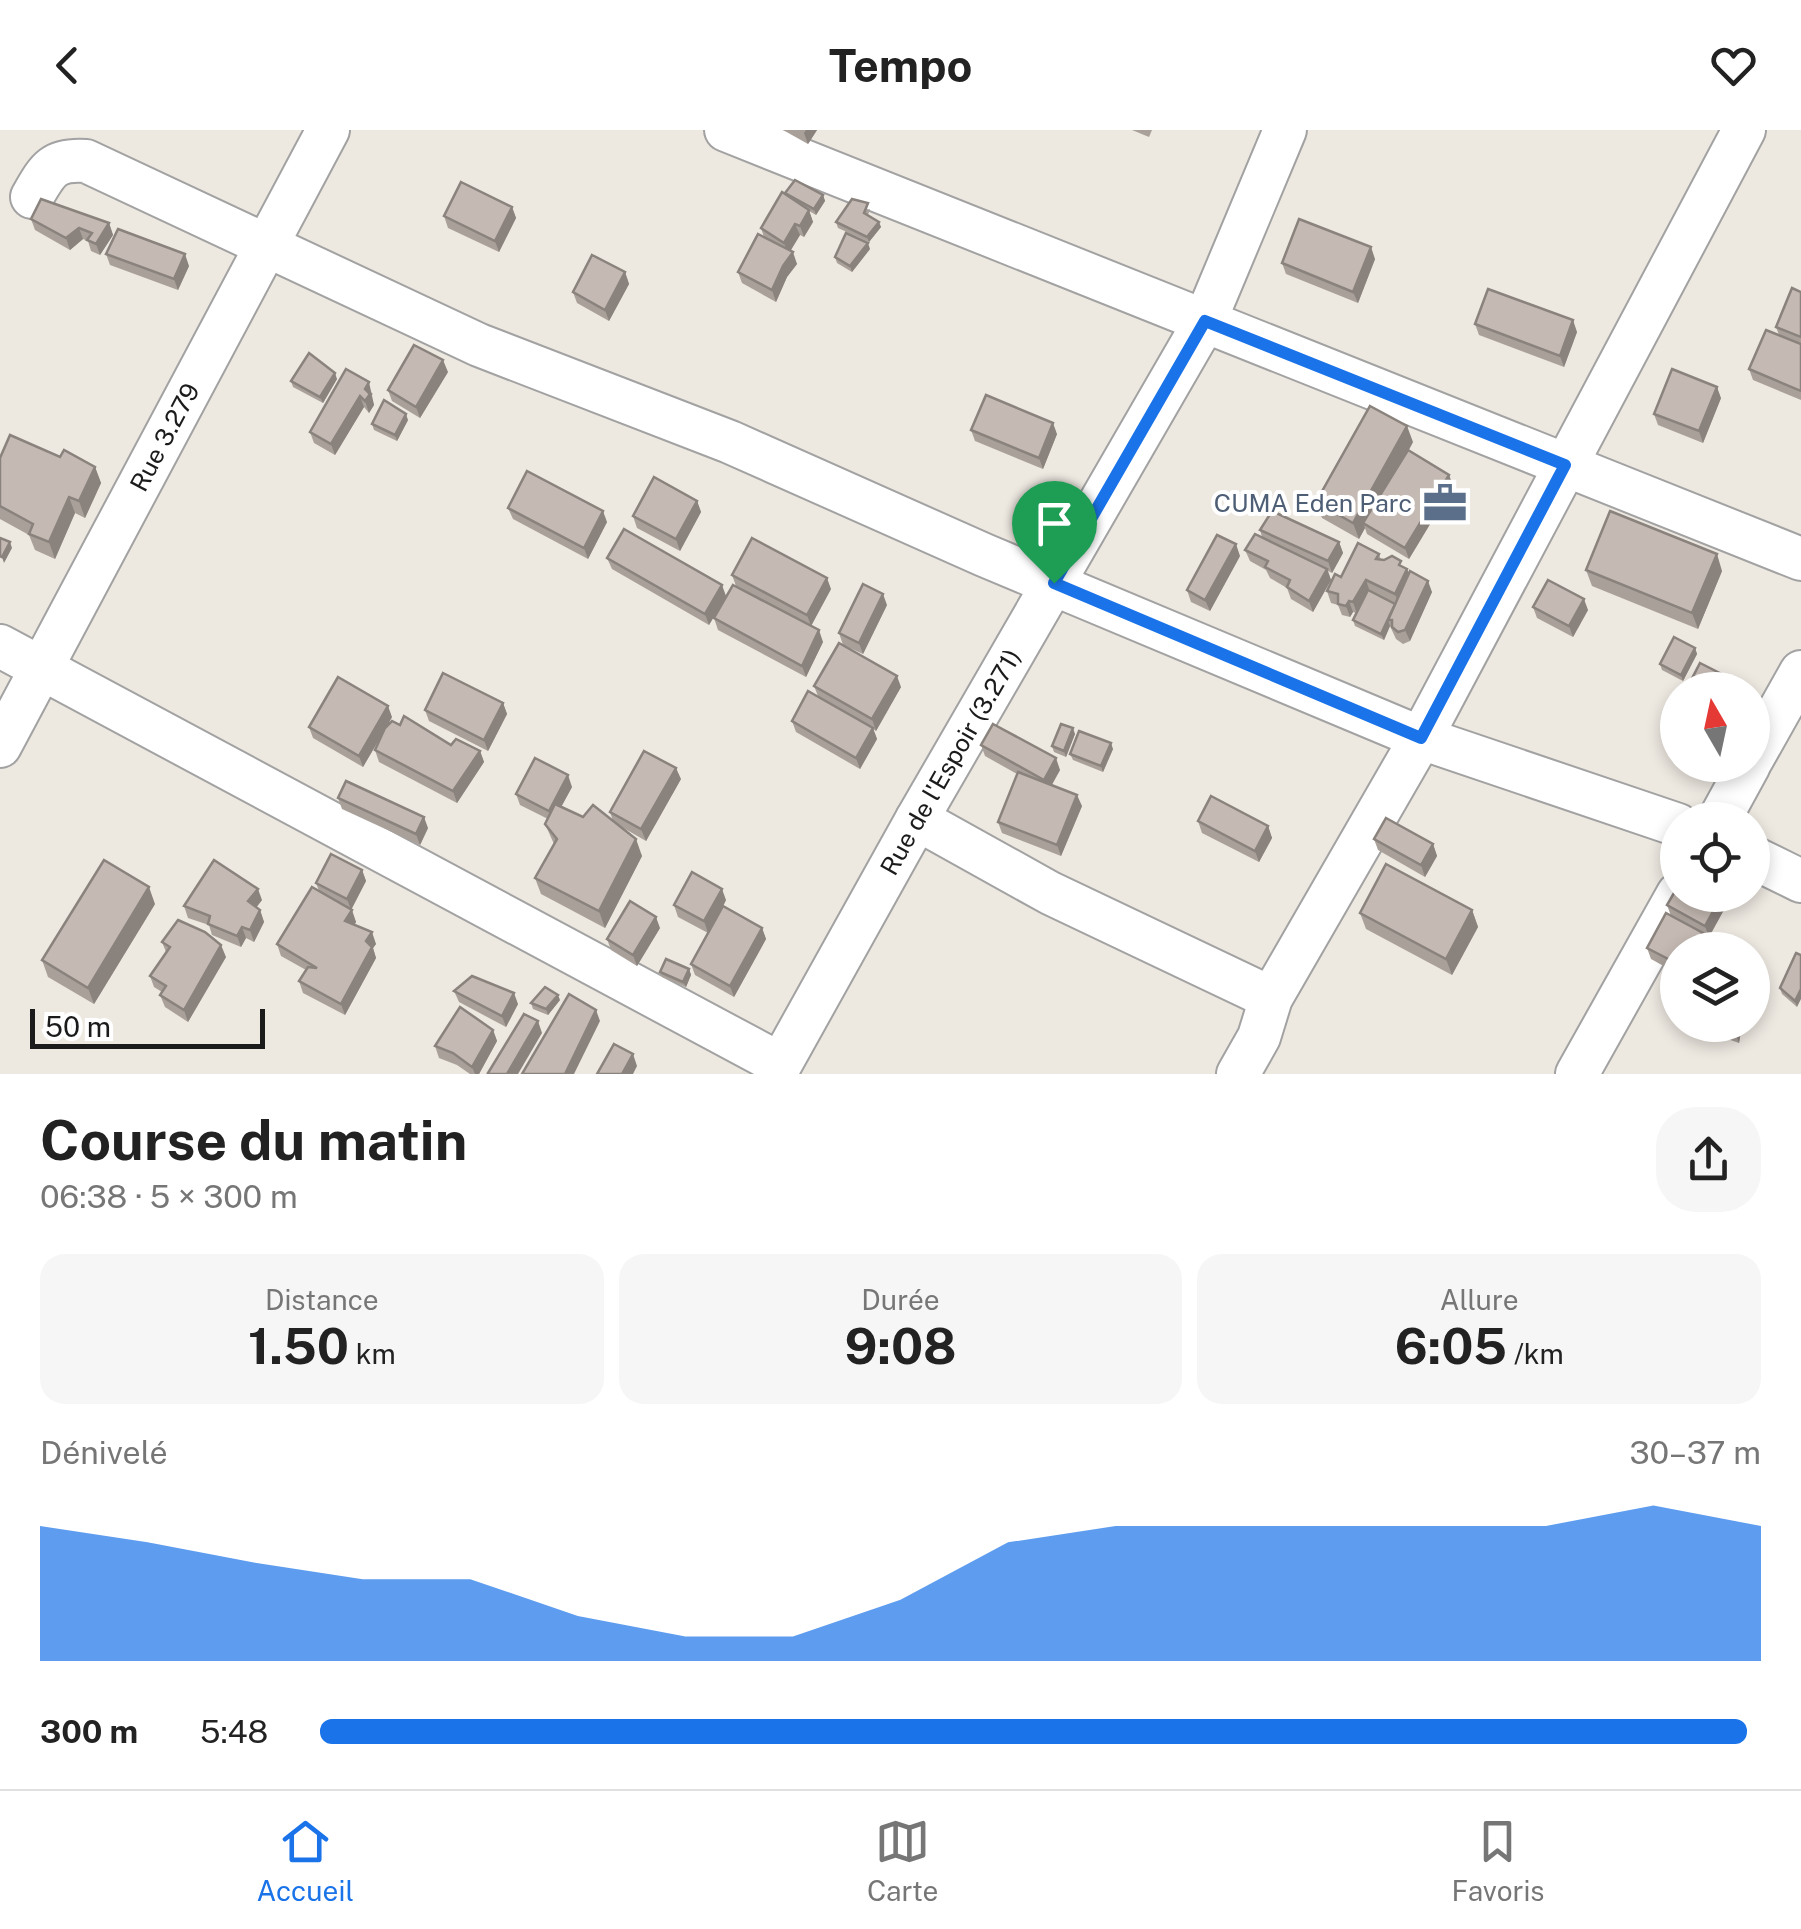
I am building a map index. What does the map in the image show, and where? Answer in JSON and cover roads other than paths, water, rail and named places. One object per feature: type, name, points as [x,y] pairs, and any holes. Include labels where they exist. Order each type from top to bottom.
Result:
[{"type":"street","name":"Rue 3.279","points":[[0,746],[328,130]]},
{"type":"street","name":"Rue de l'Espoir (3.271)","points":[[778,1069],[917,819],[1205,321],[1284,130]]},
{"type":"street","points":[[1238,1074],[1258,1037],[1271,998],[1421,738],[1744,130]]},
{"type":"street","points":[[749,134],[1565,465],[1797,548]]},
{"type":"street","points":[[32,197],[46,172],[64,160],[86,161],[478,345],[730,442],[1421,738],[1660,819]]},
{"type":"street","points":[[0,646],[778,1069]]},
{"type":"street","points":[[1770,728],[1801,672]]},
{"type":"street","points":[[917,819],[1050,893],[1271,998]]},
{"type":"street","points":[[1770,866],[1801,881]]},
{"type":"street","points":[[1578,1074],[1668,912]]},
{"type":"place","name":"CUMA Eden Parc","points":[[1445,503]]}]
